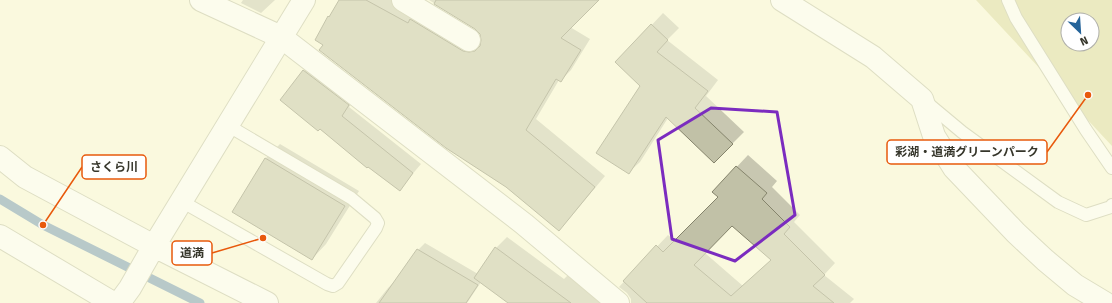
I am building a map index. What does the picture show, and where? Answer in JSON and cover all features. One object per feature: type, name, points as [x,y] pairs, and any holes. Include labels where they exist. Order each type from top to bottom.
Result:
[{"type":"street","points":[[201,0],[281,37],[524,224],[618,303]]},
{"type":"street","points":[[124,295],[304,0]]},
{"type":"street","points":[[403,0],[470,40]]},
{"type":"street","points":[[782,0],[873,57],[922,99],[934,136],[954,168],[1016,233],[1045,260],[1075,285],[1105,303]]},
{"type":"street","points":[[0,157],[25,177],[152,249],[267,303]]},
{"type":"street","points":[[0,236],[113,303]]},
{"type":"lane","points":[[1008,0],[1016,18],[1086,130],[1112,168]]},
{"type":"lane","points":[[922,99],[962,132],[1058,202],[1086,215],[1111,207],[1112,205]]},
{"type":"lane","points":[[181,201],[333,286],[338,283],[376,228],[378,223],[375,218],[350,198],[228,125]]},
{"type":"highlighted area","points":[[711,108],[777,112],[795,215],[735,261],[672,239],[658,140]]},
{"type":"shaded area","points":[[976,0],[1112,0],[1112,146]]},
{"type":"building","points":[[339,0],[366,0],[408,23],[410,19],[463,51],[469,52],[475,51],[480,46],[480,34],[475,29],[434,4],[436,0],[599,0],[561,38],[581,50],[561,82],[556,79],[526,130],[595,187],[559,231],[506,187],[446,148],[319,50],[323,45],[315,40],[328,16],[329,17]]},
{"type":"building","points":[[651,24],[668,40],[657,52],[708,91],[695,108],[733,144],[714,163],[666,117],[629,174],[596,153],[640,86],[615,62]]},
{"type":"building","points":[[303,70],[349,105],[342,116],[413,173],[400,191],[368,167],[367,168],[320,129],[318,131],[280,100]]},
{"type":"building","points":[[265,158],[345,206],[312,260],[232,212]]},
{"type":"building","points":[[736,166],[767,193],[762,199],[790,227],[784,234],[825,275],[813,286],[834,303],[647,303],[623,281],[656,245],[663,252],[718,197],[712,192]],"holes":[[[732,226],[771,260],[731,296],[694,265]]]},
{"type":"building","points":[[495,247],[571,303],[508,303],[474,278]]},
{"type":"building","points":[[417,249],[478,285],[466,303],[379,303]]},
{"type":"waterway","points":[[0,199],[43,225],[200,303]]},
{"type":"place","name":"彩湖・道満グリーンパーク","points":[[1088,95]]},
{"type":"place","name":"さくら川","points":[[43,225]]},
{"type":"place","name":"道満","points":[[263,238]]}]
